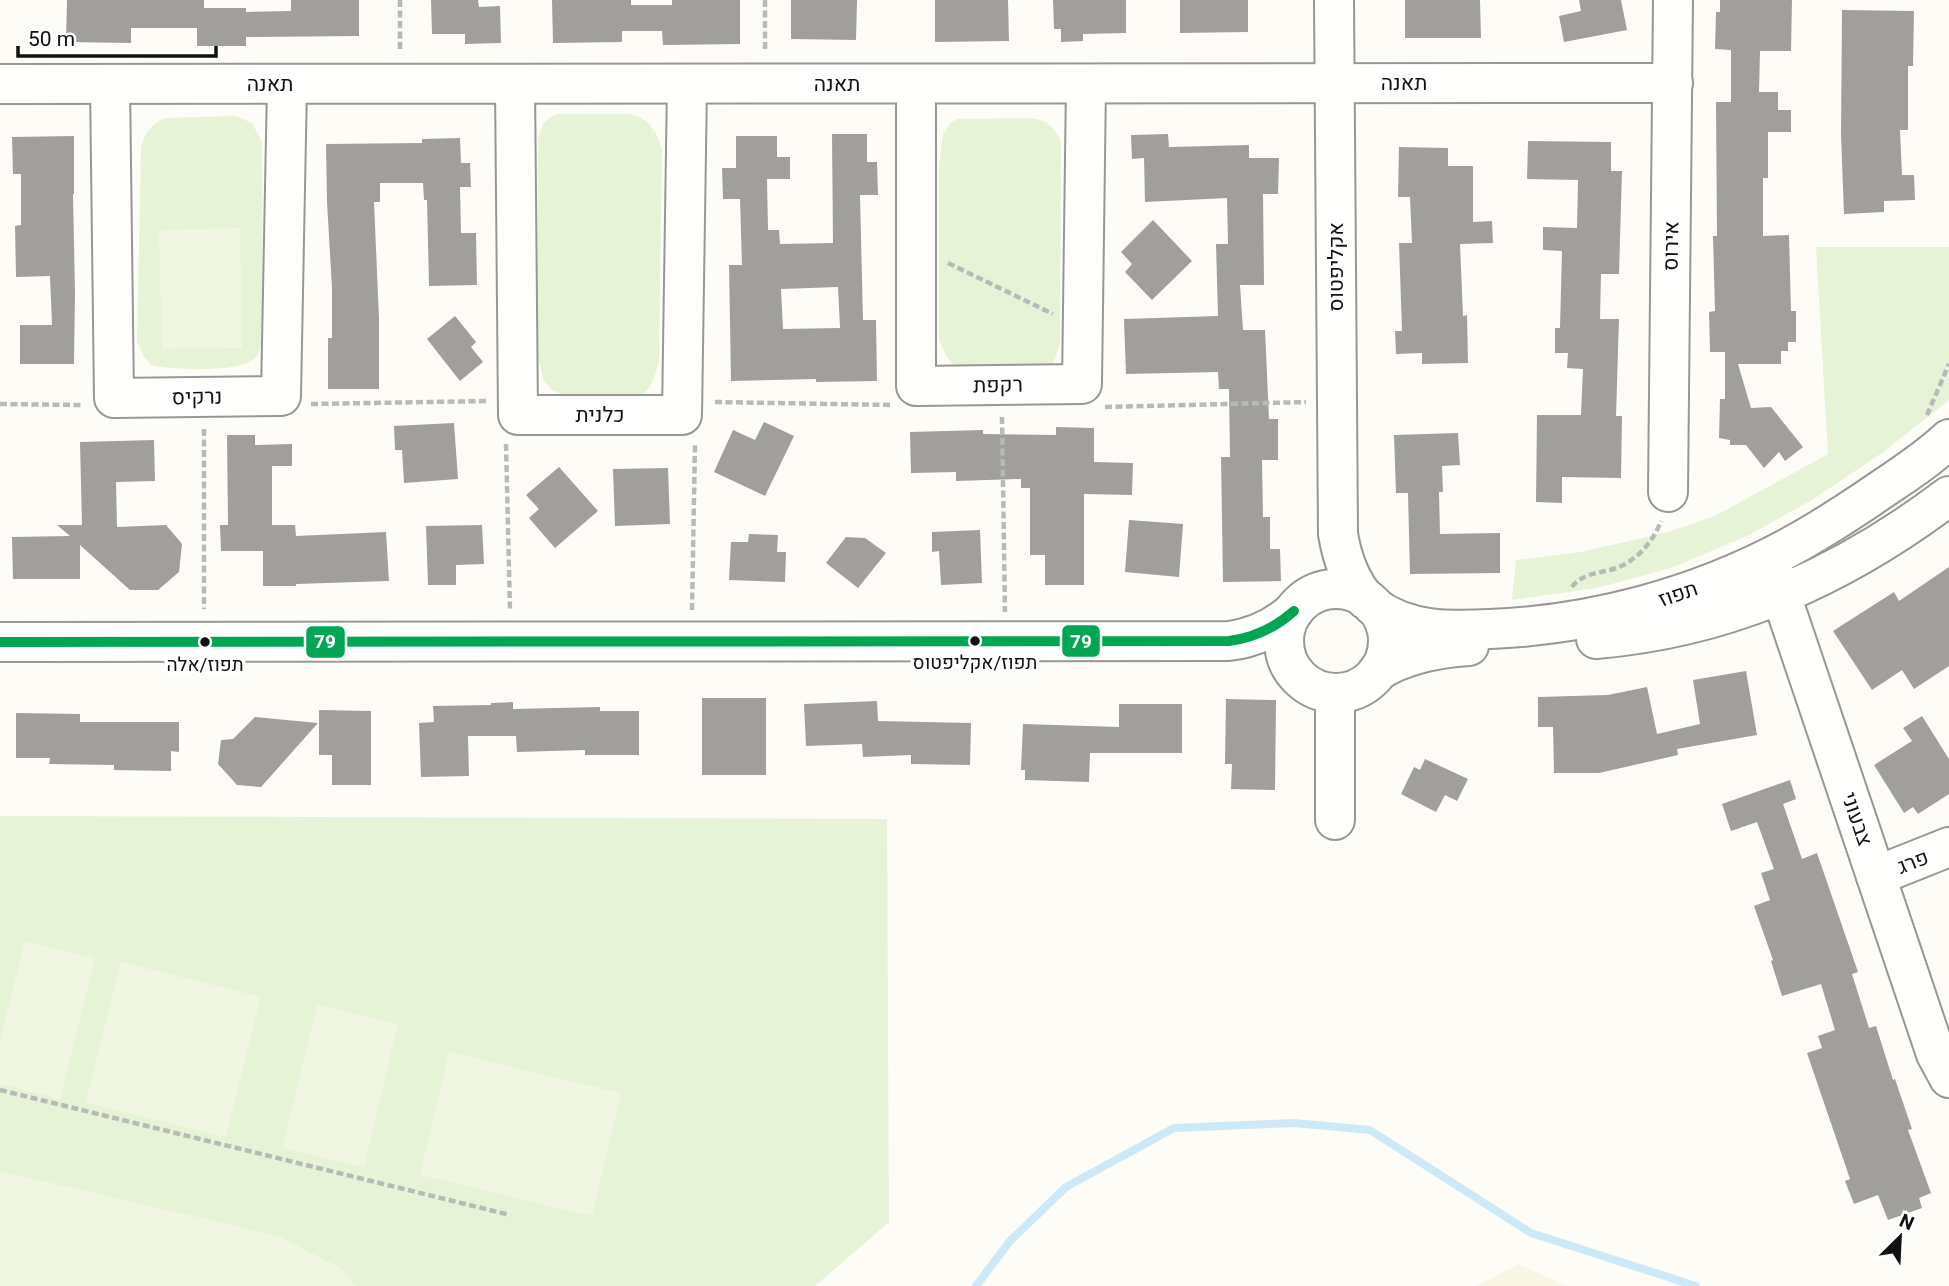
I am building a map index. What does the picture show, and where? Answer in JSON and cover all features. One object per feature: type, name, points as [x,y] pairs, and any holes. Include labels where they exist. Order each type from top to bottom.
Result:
[{"type":"street","name":"אקליפטוס","points":[[1334,0],[1338,534],[1347,568],[1360,592],[1370,603]]},
{"type":"street","name":"אירוס","points":[[1668,492],[1673,0]]},
{"type":"street","name":"תאנה","points":[[0,84],[1673,83]]},
{"type":"street","points":[[110,84],[114,398]]},
{"type":"street","points":[[281,396],[287,84]]},
{"type":"street","points":[[515,84],[518,408]]},
{"type":"street","points":[[682,408],[687,84]]},
{"type":"street","points":[[916,84],[916,386]]},
{"type":"street","points":[[1082,384],[1086,84]]},
{"type":"street","name":"רקפת","points":[[916,386],[1082,384]]},
{"type":"street","name":"נרקיס","points":[[114,398],[281,396]]},
{"type":"street","name":"כלנית","points":[[518,408],[682,408]]},
{"type":"street","name":"תפוז","points":[[1370,603],[1400,621],[1439,631],[1559,623],[1656,602],[1768,558],[1830,524],[1899,478],[1949,439]]},
{"type":"street","name":"תפוז","points":[[1378,671],[1410,657],[1454,647],[1613,637],[1674,628],[1727,615],[1815,580],[1925,514],[1949,496]]},
{"type":"street","name":"אקליפטוס","points":[[1297,607],[1321,575],[1338,534]]},
{"type":"street","name":"צבעוני","points":[[1768,558],[1936,1054],[1949,1078]]},
{"type":"street","points":[[0,642],[1229,641],[1263,631],[1308,597],[1327,590],[1357,594],[1380,614],[1387,632],[1386,652],[1378,671],[1363,685],[1335,693],[1315,689],[1298,677],[1287,660],[1284,640],[1288,620],[1297,607]]},
{"type":"street","points":[[1229,641],[1269,656],[1294,671]]},
{"type":"street","points":[[1335,693],[1335,820]]},
{"type":"street","name":"פרג","points":[[1876,876],[1949,847]]},
{"type":"path","points":[[400,0],[400,84]]},
{"type":"path","points":[[765,0],[766,84]]},
{"type":"path","points":[[916,247],[1046,312],[1054,315],[1083,315]]},
{"type":"path","points":[[1082,384],[1105,407],[1337,401]]},
{"type":"path","points":[[1001,385],[1006,642]]},
{"type":"path","points":[[692,642],[695,436],[682,408],[898,405],[916,386]]},
{"type":"path","points":[[281,396],[297,405],[518,408],[506,432],[510,642]]},
{"type":"path","points":[[204,397],[204,642]]},
{"type":"path","points":[[0,404],[101,406],[114,398]]},
{"type":"path","points":[[1559,623],[1569,593],[1578,580],[1618,567],[1641,553],[1661,523],[1668,492]]},
{"type":"path","points":[[0,1090],[510,1215]]},
{"type":"shaded area","points":[[1518,1264],[1568,1286],[1476,1286]]},
{"type":"green space","points":[[557,114],[638,116],[651,127],[662,149],[659,361],[650,386],[639,397],[573,400],[551,389],[544,381],[537,352],[538,139],[544,124]]},
{"type":"green space","points":[[236,116],[252,123],[262,142],[263,337],[260,350],[251,361],[232,367],[187,369],[151,365],[137,342],[141,148],[146,134],[165,118]]},
{"type":"green space","points":[[1029,118],[1049,124],[1061,141],[1060,343],[1054,362],[1048,368],[961,370],[947,357],[939,340],[939,170],[943,135],[950,123],[957,119]]},
{"type":"green space","points":[[240,228],[242,348],[162,349],[159,230]]},
{"type":"green space","points":[[1816,247],[1949,247],[1949,400],[1882,453],[1812,500],[1749,535],[1671,568],[1597,588],[1512,600],[1516,560],[1581,552],[1668,532],[1715,516],[1828,454]]},
{"type":"green space","points":[[0,816],[887,819],[889,1222],[815,1286],[0,1286]]},
{"type":"green space","points":[[25,941],[95,958],[60,1099],[0,1084],[0,1041]]},
{"type":"green space","points":[[121,962],[261,997],[226,1137],[86,1102]]},
{"type":"green space","points":[[317,1005],[398,1024],[364,1167],[282,1148]]},
{"type":"green space","points":[[449,1052],[621,1093],[592,1216],[420,1175]]},
{"type":"green space","points":[[0,1171],[278,1236],[339,1267],[356,1286],[0,1286]]},
{"type":"building","points":[[67,0],[204,0],[204,8],[246,8],[246,12],[291,11],[291,0],[359,0],[359,36],[246,37],[246,46],[197,46],[197,28],[131,28],[131,43],[66,42]]},
{"type":"building","points":[[431,0],[478,0],[479,7],[500,6],[501,43],[465,44],[465,34],[432,34]]},
{"type":"building","points":[[552,0],[631,0],[631,5],[672,5],[672,0],[740,0],[740,44],[663,45],[662,31],[622,31],[622,42],[553,43]]},
{"type":"building","points":[[791,0],[857,0],[856,40],[791,39]]},
{"type":"building","points":[[935,0],[1008,0],[1009,41],[935,42]]},
{"type":"building","points":[[1053,0],[1126,0],[1126,33],[1083,34],[1083,41],[1061,42],[1061,29],[1054,29]]},
{"type":"building","points":[[1180,0],[1248,0],[1248,32],[1180,33]]},
{"type":"building","points":[[1405,0],[1480,0],[1481,38],[1405,38]]},
{"type":"building","points":[[1579,0],[1621,0],[1627,30],[1564,42],[1559,16],[1581,11]]},
{"type":"building","points":[[1720,0],[1792,0],[1791,51],[1760,51],[1759,92],[1778,92],[1778,110],[1791,110],[1791,132],[1768,132],[1768,178],[1763,178],[1763,236],[1789,235],[1791,311],[1796,311],[1796,342],[1788,342],[1788,351],[1781,351],[1781,364],[1738,364],[1751,408],[1771,407],[1803,447],[1785,461],[1779,452],[1764,468],[1746,445],[1730,445],[1730,440],[1719,438],[1720,399],[1725,399],[1725,352],[1710,352],[1709,312],[1715,311],[1713,236],[1717,236],[1716,102],[1731,102],[1731,50],[1715,49],[1716,12],[1720,12]]},
{"type":"building","points":[[1842,10],[1914,11],[1913,66],[1908,66],[1908,130],[1900,130],[1902,175],[1914,175],[1915,200],[1884,201],[1884,212],[1844,214],[1841,135]]},
{"type":"building","points":[[832,134],[867,134],[867,162],[877,162],[878,195],[860,195],[863,320],[876,320],[877,381],[731,381],[729,265],[742,265],[740,199],[723,199],[722,168],[736,168],[736,136],[777,136],[777,157],[790,157],[790,179],[767,179],[768,230],[779,230],[780,244],[833,243]],"holes":[[[838,287],[840,328],[783,329],[781,289]]]},
{"type":"building","points":[[1168,134],[1169,147],[1249,145],[1249,158],[1279,158],[1278,194],[1263,194],[1264,285],[1240,285],[1243,330],[1265,330],[1269,419],[1278,419],[1278,460],[1262,460],[1263,517],[1270,517],[1270,549],[1280,549],[1281,581],[1223,582],[1221,457],[1230,457],[1229,389],[1219,389],[1218,372],[1126,374],[1124,319],[1218,316],[1216,244],[1228,244],[1227,198],[1145,202],[1144,158],[1132,159],[1131,135]]},
{"type":"building","points":[[74,136],[74,364],[20,364],[20,325],[52,325],[50,276],[16,277],[15,226],[21,225],[21,174],[13,174],[12,137]]},
{"type":"building","points":[[460,138],[461,163],[470,163],[471,187],[460,187],[461,233],[476,233],[477,285],[429,286],[427,200],[424,200],[423,183],[380,183],[380,202],[374,202],[379,389],[328,389],[332,288],[326,144],[422,143],[422,139]]},
{"type":"building","points":[[1528,141],[1611,142],[1611,171],[1622,171],[1619,274],[1601,274],[1600,319],[1619,319],[1616,416],[1622,416],[1621,478],[1562,477],[1562,503],[1536,502],[1537,415],[1581,415],[1583,369],[1567,368],[1568,353],[1555,353],[1555,328],[1560,328],[1562,251],[1543,250],[1543,227],[1577,228],[1578,180],[1527,179]]},
{"type":"building","points":[[1399,147],[1448,148],[1448,166],[1473,166],[1473,222],[1492,221],[1493,243],[1460,244],[1463,316],[1467,315],[1468,363],[1422,364],[1422,353],[1396,354],[1395,331],[1402,331],[1399,243],[1412,243],[1410,197],[1398,197]]},
{"type":"building","points":[[1153,220],[1192,261],[1152,300],[1125,272],[1132,264],[1121,252]]},
{"type":"building","points":[[455,316],[476,342],[471,347],[483,362],[460,381],[427,339]]},
{"type":"building","points":[[764,422],[794,436],[765,496],[714,472],[733,430],[755,440]]},
{"type":"building","points":[[454,423],[458,479],[404,483],[402,450],[395,450],[394,426]]},
{"type":"building","points":[[1056,427],[1094,428],[1094,462],[1133,463],[1132,495],[1084,494],[1084,585],[1045,585],[1045,555],[1030,555],[1030,488],[1021,488],[1021,479],[956,481],[956,472],[911,473],[910,432],[983,430],[983,434],[1056,435]]},
{"type":"building","points":[[1458,433],[1460,465],[1442,466],[1443,492],[1439,492],[1440,534],[1500,533],[1500,573],[1410,574],[1408,493],[1396,493],[1394,435]]},
{"type":"building","points":[[227,435],[255,435],[255,445],[292,444],[292,466],[272,466],[272,525],[295,525],[296,536],[386,532],[389,581],[263,586],[263,551],[221,551],[220,525],[228,525]]},
{"type":"building","points":[[154,440],[155,481],[116,482],[117,527],[166,525],[182,544],[179,572],[158,590],[130,590],[80,545],[80,579],[13,579],[12,537],[70,536],[57,525],[82,525],[80,442]]},
{"type":"building","points":[[559,467],[598,511],[555,548],[529,518],[539,509],[526,495]]},
{"type":"building","points":[[668,468],[670,524],[615,526],[613,469]]},
{"type":"building","points":[[1129,520],[1183,524],[1179,577],[1125,572]]},
{"type":"building","points":[[482,525],[484,564],[456,565],[456,585],[428,585],[426,526]]},
{"type":"building","points":[[980,530],[982,583],[941,585],[939,551],[932,552],[932,532]]},
{"type":"building","points":[[749,534],[778,535],[777,552],[786,552],[785,582],[729,580],[731,542],[748,542]]},
{"type":"building","points":[[846,537],[865,538],[886,553],[858,588],[826,563]]},
{"type":"building","points":[[1949,567],[1949,666],[1914,689],[1902,670],[1872,690],[1833,631],[1894,592],[1899,601]]},
{"type":"building","points":[[1746,671],[1757,735],[1677,749],[1678,755],[1599,773],[1554,773],[1553,727],[1538,727],[1538,697],[1608,695],[1647,687],[1657,734],[1700,724],[1693,680]]},
{"type":"building","points":[[702,698],[766,698],[766,775],[702,775]]},
{"type":"building","points":[[1226,699],[1276,700],[1275,790],[1231,789],[1232,764],[1225,764]]},
{"type":"building","points":[[877,701],[878,721],[971,723],[970,765],[911,764],[911,755],[863,757],[862,744],[806,746],[804,704]]},
{"type":"building","points":[[513,702],[513,709],[600,707],[600,711],[639,711],[639,755],[585,755],[585,750],[517,752],[516,736],[468,736],[469,776],[421,777],[419,723],[434,722],[433,706]]},
{"type":"building","points":[[1119,704],[1182,704],[1182,753],[1090,753],[1089,782],[1025,780],[1025,770],[1021,770],[1023,724],[1119,727]]},
{"type":"building","points":[[319,710],[371,711],[371,785],[332,785],[332,755],[319,755]]},
{"type":"building","points":[[16,713],[80,714],[80,722],[179,722],[179,752],[171,751],[171,771],[114,770],[114,765],[49,764],[50,758],[16,758]]},
{"type":"building","points":[[1922,716],[1949,759],[1949,794],[1918,814],[1913,807],[1904,813],[1874,765],[1912,741],[1903,728]]},
{"type":"building","points":[[255,717],[318,723],[261,787],[237,785],[218,764],[221,740],[233,739]]},
{"type":"building","points":[[1425,759],[1468,779],[1457,801],[1445,795],[1436,812],[1401,794],[1414,767],[1420,770]]},
{"type":"building","points":[[1790,780],[1796,799],[1783,804],[1802,859],[1817,853],[1858,972],[1852,974],[1869,1028],[1876,1026],[1912,1129],[1908,1130],[1931,1193],[1919,1198],[1922,1208],[1888,1220],[1878,1195],[1854,1204],[1845,1181],[1850,1179],[1807,1053],[1822,1048],[1818,1036],[1835,1030],[1821,984],[1782,996],[1771,961],[1773,960],[1754,906],[1770,900],[1761,873],[1774,869],[1757,822],[1731,831],[1722,804]]},
{"type":"waterway","points":[[976,1286],[1010,1241],[1066,1187],[1174,1128],[1294,1123],[1370,1130],[1531,1233],[1696,1286]]},
{"type":"transit line","name":"79","points":[[0,642],[1229,641],[1264,631],[1294,611]]},
{"type":"place","name":"תפוז/אקליפטוס","points":[[975,641]]},
{"type":"place","name":"תפוז/אלה","points":[[205,642]]}]
